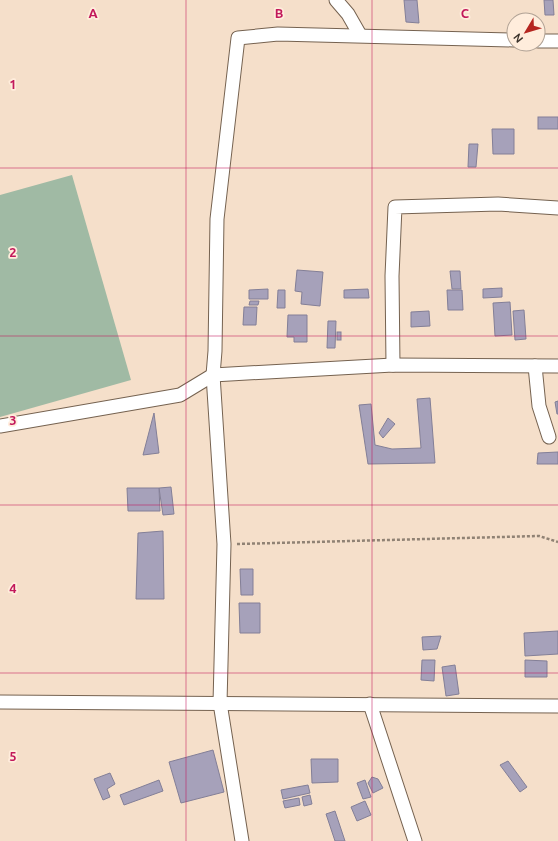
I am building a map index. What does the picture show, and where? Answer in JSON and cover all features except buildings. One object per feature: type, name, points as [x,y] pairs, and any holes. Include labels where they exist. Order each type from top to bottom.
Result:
[{"type":"street","points":[[336,0],[348,14],[360,35]]},
{"type":"street","points":[[237,840],[220,703],[224,544],[213,375],[215,351],[217,219],[238,38],[278,34],[506,40]]},
{"type":"street","points":[[546,41],[558,41]]},
{"type":"street","points":[[393,365],[392,276],[395,207],[498,204],[558,208]]},
{"type":"street","points":[[0,426],[180,395],[213,375],[393,365],[558,366]]},
{"type":"street","points":[[535,366],[539,406],[549,437]]},
{"type":"street","points":[[0,702],[558,706]]},
{"type":"street","points":[[370,704],[416,841]]},
{"type":"path","points":[[224,544],[539,536],[558,542]]},
{"type":"green space","points":[[72,175],[131,380],[0,417],[0,195]]}]
